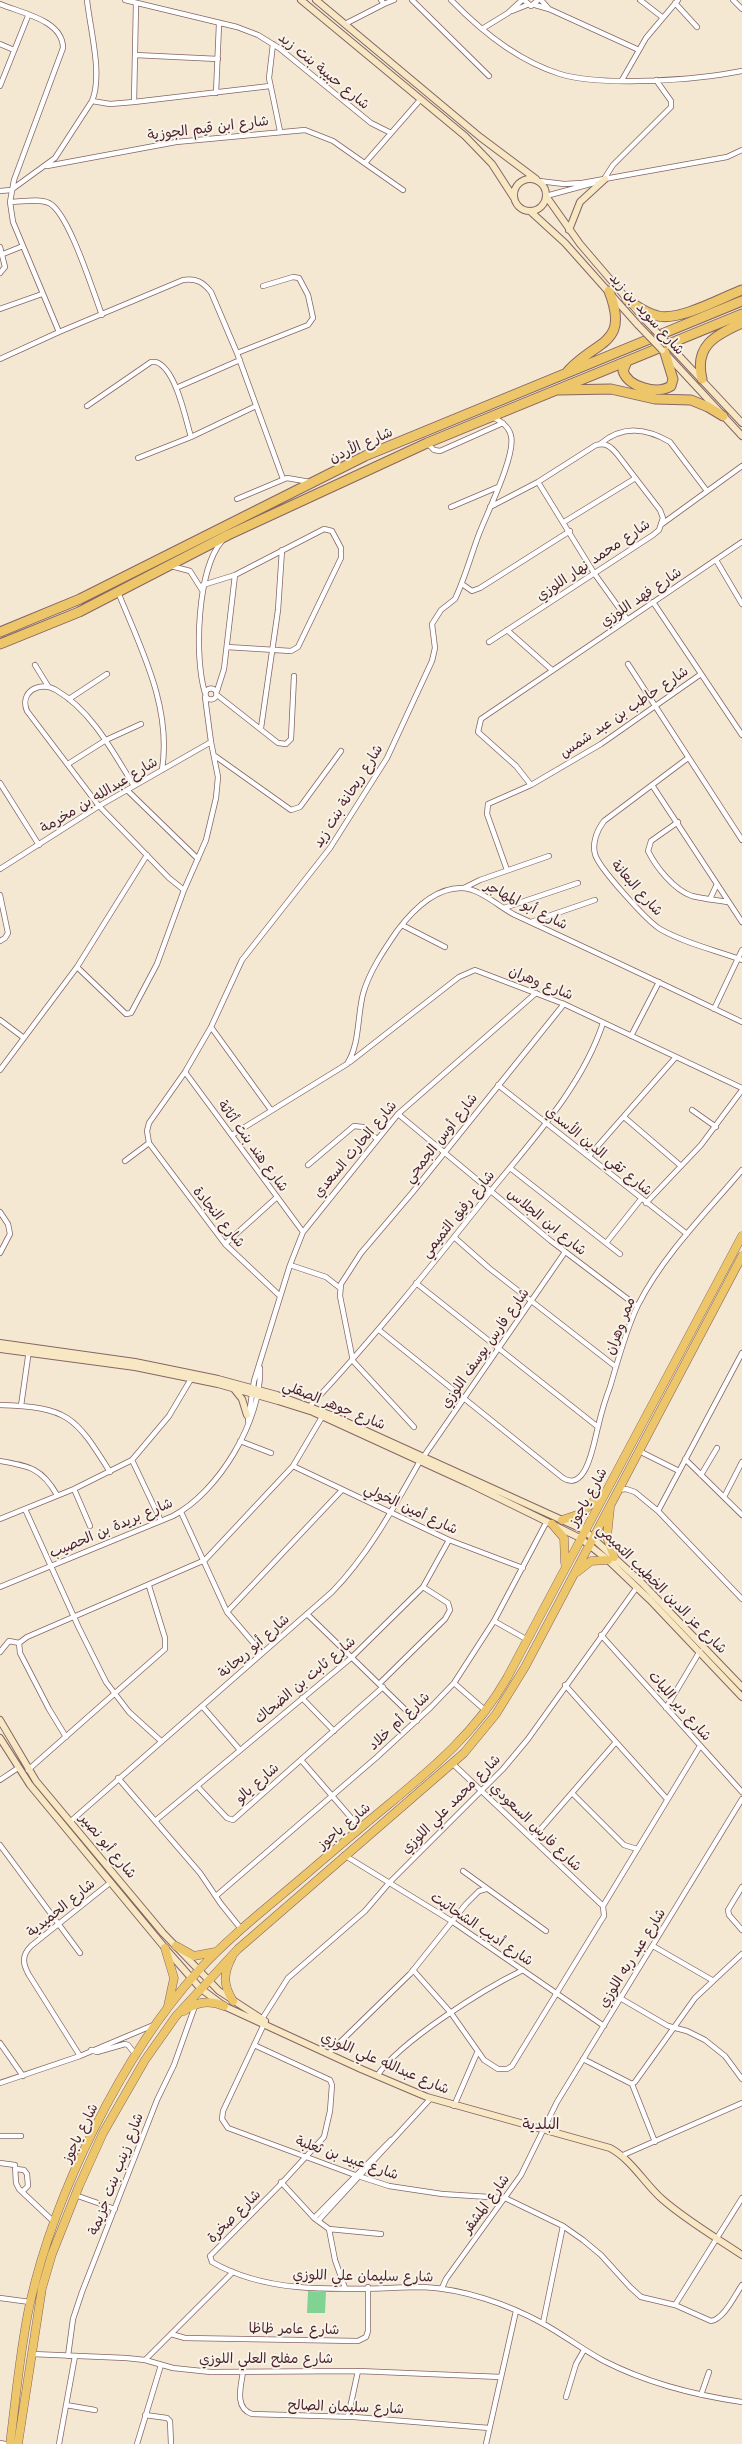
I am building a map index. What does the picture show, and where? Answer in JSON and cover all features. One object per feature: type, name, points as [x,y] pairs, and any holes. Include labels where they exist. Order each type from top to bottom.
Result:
[{"type":"highway","points":[[627,300],[653,315],[671,316],[742,290]]},
{"type":"highway","points":[[566,374],[603,343],[612,332],[617,321],[617,312],[609,291]]},
{"type":"highway","name":"شارع الأردن","points":[[0,632],[80,599],[365,456],[742,301]]},
{"type":"highway","name":"شارع الأردن","points":[[0,644],[79,612],[228,535],[427,443],[742,314]]},
{"type":"highway","points":[[702,379],[699,364],[703,352],[717,336],[742,323]]},
{"type":"highway","points":[[630,359],[623,366],[626,377],[642,387],[666,389],[670,386],[673,379],[665,350]]},
{"type":"highway","points":[[554,390],[611,388],[655,400],[691,400],[708,406],[723,416]]},
{"type":"main road","name":"شارع ياجوز","points":[[10,2444],[30,2302],[42,2256],[54,2222],[94,2130],[136,2055],[157,2023],[192,1978],[219,1950],[445,1757],[474,1728],[504,1684],[526,1638],[742,1236]]},
{"type":"main road","name":"شارع ياجوز","points":[[18,2444],[42,2288],[52,2254],[75,2195],[119,2102],[145,2060],[176,2016],[208,1979],[238,1949],[453,1764],[475,1741],[503,1704],[742,1256]]},
{"type":"main road","points":[[562,1520],[587,1509],[609,1484]]},
{"type":"main road","points":[[570,1579],[589,1563],[611,1558],[607,1537],[611,1500]]},
{"type":"main road","points":[[549,1523],[564,1538],[564,1567]]},
{"type":"main road","points":[[176,1946],[197,1957],[219,1950]]},
{"type":"main road","points":[[165,1948],[174,1978],[166,2012]]},
{"type":"main road","points":[[233,2001],[226,1990],[224,1975],[238,1949]]},
{"type":"main road","points":[[176,2016],[196,2004],[214,2002],[224,2006]]},
{"type":"main road","points":[[22,2421],[22,2444]]},
{"type":"street","points":[[0,191],[11,190],[46,166],[61,150],[92,101],[95,92],[95,70],[87,0]]},
{"type":"street","name":"شارع حبيبة بنت زيد","points":[[125,0],[253,32],[274,44],[370,123],[391,133]]},
{"type":"street","points":[[301,0],[477,147],[497,171],[518,206],[530,211],[539,208],[546,196],[545,189],[537,180],[480,137],[316,0]]},
{"type":"street","points":[[346,24],[382,2],[394,0]]},
{"type":"street","points":[[412,0],[489,76]]},
{"type":"street","points":[[451,0],[482,29],[519,55],[560,74],[594,80],[656,80],[742,71]]},
{"type":"street","points":[[508,13],[523,0],[527,5]]},
{"type":"street","points":[[535,5],[540,0],[549,9]]},
{"type":"street","points":[[640,0],[662,17]]},
{"type":"street","points":[[733,0],[742,9]]},
{"type":"street","points":[[622,80],[639,50],[662,17],[676,2],[697,27]]},
{"type":"street","points":[[134,102],[136,3]]},
{"type":"street","points":[[0,4],[55,28],[62,40],[63,48],[30,131],[11,190],[10,202],[12,222],[59,332]]},
{"type":"street","points":[[482,29],[508,13],[527,5],[535,5],[549,9],[639,50]]},
{"type":"street","points":[[0,86],[28,16]]},
{"type":"street","points":[[216,93],[220,24]]},
{"type":"street","points":[[0,44],[14,50]]},
{"type":"street","points":[[274,44],[270,86],[280,131]]},
{"type":"street","points":[[135,55],[218,59]]},
{"type":"street","points":[[569,230],[580,202],[605,179],[613,165],[671,107],[671,101],[656,80]]},
{"type":"street","points":[[92,101],[110,104],[134,102],[270,86]]},
{"type":"street","points":[[365,163],[420,100]]},
{"type":"street","name":"شارع ابن قيم الجوزية","points":[[46,166],[176,142],[305,130],[315,132],[365,163],[403,190]]},
{"type":"street","points":[[514,198],[514,188],[521,181],[537,180],[574,184],[726,157],[742,150]]},
{"type":"street","points":[[546,196],[605,179]]},
{"type":"street","name":"شارع سويد بن زيد","points":[[546,196],[569,230],[645,320],[665,350],[702,379],[742,423]]},
{"type":"street","points":[[10,202],[47,202],[59,212],[70,232],[102,315]]},
{"type":"street","name":"شارع سويد بن زيد","points":[[530,211],[564,243],[638,324],[665,350],[742,436]]},
{"type":"street","points":[[2,254],[23,246]]},
{"type":"street","points":[[0,247],[5,267],[0,273]]},
{"type":"street","points":[[237,353],[308,326],[313,318],[308,295],[299,278],[293,277],[262,286]]},
{"type":"street","points":[[0,359],[183,280],[198,280],[211,292],[240,360],[283,479]]},
{"type":"street","points":[[0,309],[42,294]]},
{"type":"street","points":[[176,388],[240,360]]},
{"type":"street","points":[[87,406],[151,362],[160,363],[167,369],[176,388],[191,437]]},
{"type":"street","points":[[138,458],[191,437],[256,406]]},
{"type":"street","points":[[492,416],[503,423]]},
{"type":"street","points":[[427,443],[434,450],[440,451],[503,423]]},
{"type":"street","name":"شارع ريحانة بنت زيد","points":[[149,1143],[147,1131],[149,1124],[185,1072],[211,1027],[242,960],[330,848],[383,765],[432,660],[435,648],[432,624],[441,610],[455,599],[498,487],[512,441],[510,433],[503,423]]},
{"type":"street","points":[[490,507],[538,482],[600,444],[611,435],[624,430],[642,430],[670,442],[707,491]]},
{"type":"street","name":"شارع محمد نهار اللوزي","points":[[488,642],[653,535],[662,524],[663,518],[660,510],[634,479],[613,448],[600,444]]},
{"type":"street","points":[[662,524],[742,466]]},
{"type":"street","points":[[237,499],[283,479],[296,478],[311,482]]},
{"type":"street","points":[[564,522],[634,479]]},
{"type":"street","points":[[538,482],[570,531],[594,573],[627,619]]},
{"type":"street","points":[[451,507],[498,487]]},
{"type":"street","points":[[202,587],[235,575],[324,529],[334,533],[341,548],[341,558],[304,638],[294,650],[226,647]]},
{"type":"street","points":[[462,584],[472,591],[480,588],[570,531]]},
{"type":"street","points":[[77,967],[126,1014],[131,1013],[157,964],[212,821],[218,777],[215,756],[210,742],[205,695],[200,670],[202,587],[213,555],[228,535]]},
{"type":"street","name":"شارع فهد اللوزي","points":[[531,785],[516,766],[478,732],[481,719],[742,542]]},
{"type":"street","points":[[261,728],[278,610],[282,550]]},
{"type":"street","points":[[716,560],[742,604]]},
{"type":"street","points":[[168,566],[184,568],[190,571],[202,587]]},
{"type":"street","points":[[205,695],[212,699],[217,693],[222,678],[235,575]]},
{"type":"street","points":[[118,592],[152,674],[162,711],[164,755],[162,770]]},
{"type":"street","points":[[653,602],[742,735]]},
{"type":"street","points":[[507,630],[552,670]]},
{"type":"street","points":[[628,664],[742,840]]},
{"type":"street","points":[[36,666],[48,686],[69,699],[106,740],[134,786]]},
{"type":"street","points":[[69,699],[107,674]]},
{"type":"street","name":"شارع حاطب بن عبد شمس","points":[[507,870],[486,807],[495,799],[531,785],[601,744],[701,674]]},
{"type":"street","points":[[205,695],[211,689],[278,743],[286,744],[291,739],[294,676]]},
{"type":"street","points":[[48,686],[40,686],[31,690],[25,698],[24,705],[27,711],[99,806],[184,890]]},
{"type":"street","points":[[68,764],[106,740],[140,724]]},
{"type":"street","name":"شارع عبدالله بن مخرمة","points":[[0,868],[40,845],[99,806],[210,742]]},
{"type":"street","points":[[215,756],[291,810],[300,807],[341,751]]},
{"type":"street","name":"شارع البعانة","points":[[688,758],[613,813],[599,827],[594,849],[598,860],[651,923],[666,932],[740,959]]},
{"type":"street","points":[[0,783],[40,845]]},
{"type":"street","points":[[652,785],[742,922]]},
{"type":"street","points":[[127,790],[198,859]]},
{"type":"street","points":[[678,822],[651,841],[648,851],[662,870],[684,891],[710,900],[728,902]]},
{"type":"street","points":[[0,1070],[77,967],[147,855]]},
{"type":"street","points":[[464,888],[480,880],[549,856]]},
{"type":"street","points":[[504,908],[578,883]]},
{"type":"street","points":[[710,900],[717,884]]},
{"type":"street","name":"شارع أبو المهاجر","points":[[347,1064],[355,1047],[366,984],[402,926],[413,911],[432,897],[447,890],[464,888],[531,922],[742,1022]]},
{"type":"street","points":[[0,895],[8,933],[0,942]]},
{"type":"street","points":[[531,922],[595,900]]},
{"type":"street","points":[[402,926],[445,947]]},
{"type":"street","points":[[714,1009],[740,959],[742,950]]},
{"type":"street","name":"شارع وهران","points":[[347,1064],[469,971],[482,971],[564,1004],[742,1089]]},
{"type":"street","points":[[630,1036],[659,982]]},
{"type":"street","name":"شارع الحارث السعدي","points":[[255,1391],[260,1366],[280,1296],[303,1232],[398,1114],[536,993]]},
{"type":"street","name":"شارع أوس الجمحي","points":[[340,1288],[350,1268],[361,1253],[564,1004]]},
{"type":"street","points":[[0,1020],[24,1038]]},
{"type":"street","name":"شارع رفيق التميمي","points":[[310,1406],[380,1330],[510,1168],[585,1065],[603,1023]]},
{"type":"street","points":[[211,1027],[271,1110]]},
{"type":"street","points":[[589,1156],[675,1058]]},
{"type":"street","points":[[232,1135],[347,1064]]},
{"type":"street","name":"شارع هند بنت أثاثة","points":[[185,1072],[276,1198],[303,1232]]},
{"type":"street","name":"شارع تقي الدين الأسدي","points":[[498,1085],[687,1234]]},
{"type":"street","points":[[646,1203],[716,1127],[742,1089]]},
{"type":"street","points":[[692,1110],[716,1127]]},
{"type":"street","name":"شارع ابن الجلاس","points":[[398,1114],[565,1252],[637,1306]]},
{"type":"street","points":[[624,1117],[681,1166]]},
{"type":"street","points":[[308,1165],[354,1126],[363,1127],[377,1139]]},
{"type":"street","points":[[124,1161],[149,1143]]},
{"type":"street","name":"شارع النجادة","points":[[149,1143],[225,1244],[280,1296]]},
{"type":"street","points":[[510,1168],[620,1254]]},
{"type":"street","name":"ممر وهران","points":[[464,1398],[563,1478],[571,1481],[580,1477],[585,1469],[637,1306],[656,1275],[687,1234],[742,1170]]},
{"type":"street","points":[[225,1244],[276,1198]]},
{"type":"street","points":[[606,1243],[641,1199]]},
{"type":"street","points":[[0,1212],[10,1234],[0,1253]]},
{"type":"street","points":[[454,1237],[531,1301],[616,1367]]},
{"type":"street","name":"شارع فارس يوسف اللوزي","points":[[422,1459],[565,1252]]},
{"type":"street","points":[[290,1265],[322,1275],[340,1288],[353,1361],[414,1427]]},
{"type":"street","points":[[416,1283],[598,1427]]},
{"type":"street","points":[[380,1330],[464,1398]]},
{"type":"street","name":"شارع جوهر الصقلي","points":[[0,1343],[255,1391],[322,1416],[584,1530]]},
{"type":"street","name":"شارع جوهر الصقلي","points":[[0,1348],[29,1349],[157,1366],[310,1406],[422,1459],[580,1538]]},
{"type":"street","points":[[21,1406],[29,1349]]},
{"type":"street","points":[[658,1511],[742,1353]]},
{"type":"street","points":[[0,1519],[110,1472],[132,1460],[169,1416],[191,1379]]},
{"type":"street","points":[[233,1388],[242,1399],[247,1418]]},
{"type":"street","name":"شارع بريدة بن الحصيب","points":[[0,1587],[181,1512],[202,1493],[220,1472],[240,1441],[255,1391]]},
{"type":"street","points":[[0,1405],[50,1409],[72,1421],[85,1433],[110,1472]]},
{"type":"street","points":[[0,1652],[9,1641],[18,1643],[74,1616],[149,1586],[205,1560],[293,1466],[322,1416]]},
{"type":"street","points":[[240,1441],[271,1453]]},
{"type":"street","points":[[701,1475],[716,1448]]},
{"type":"street","points":[[638,1451],[679,1471]]},
{"type":"street","name":"شارع أبو ريحانة","points":[[71,1821],[118,1778],[308,1615],[357,1565],[391,1513],[422,1459]]},
{"type":"street","points":[[685,1459],[742,1515]]},
{"type":"street","points":[[0,1460],[37,1470],[48,1480],[57,1495]]},
{"type":"street","points":[[132,1460],[161,1521]]},
{"type":"street","points":[[724,1497],[742,1462]]},
{"type":"street","name":"شارع أمين الخولي","points":[[293,1466],[449,1540],[523,1568]]},
{"type":"street","points":[[74,1488],[90,1526]]},
{"type":"street","points":[[617,1490],[626,1489],[635,1492],[658,1511],[742,1599]]},
{"type":"street","points":[[227,1612],[342,1490]]},
{"type":"street","points":[[26,1509],[101,1673],[114,1693],[130,1712],[161,1741]]},
{"type":"street","points":[[181,1512],[205,1560],[227,1612],[262,1653]]},
{"type":"street","name":"شارع أم خلاد","points":[[216,1896],[417,1721],[454,1682],[494,1621],[549,1523]]},
{"type":"street","name":"شارع عز الدين الخطيب التميمي","points":[[584,1530],[593,1537],[637,1587],[742,1697]]},
{"type":"street","name":"شارع عز الدين الخطيب التميمي","points":[[580,1538],[588,1545],[611,1558],[742,1687]]},
{"type":"street","name":"شارع ثابت بن الضحاك","points":[[155,1821],[350,1658],[423,1586],[449,1540]]},
{"type":"street","points":[[28,1770],[166,1647],[149,1586]]},
{"type":"street","name":"شارع يالو","points":[[198,1787],[227,1818],[233,1820],[334,1731],[381,1685],[444,1619],[450,1610],[448,1603],[423,1586]]},
{"type":"street","name":"شارع محمد علي اللوزي","points":[[223,2122],[223,2111],[254,2045],[262,2022],[288,1978],[365,1911],[389,1883],[516,1754],[637,1587]]},
{"type":"street","points":[[308,1615],[350,1658],[381,1685],[417,1721]]},
{"type":"street","points":[[494,1621],[526,1638]]},
{"type":"street","name":"شارع دير الليات","points":[[601,1635],[742,1792]]},
{"type":"street","points":[[18,1643],[20,1653],[66,1737]]},
{"type":"street","points":[[666,1708],[700,1651]]},
{"type":"street","points":[[454,1682],[486,1711]]},
{"type":"street","points":[[565,1685],[667,1799]]},
{"type":"street","points":[[302,1698],[334,1731]]},
{"type":"street","points":[[202,1706],[240,1750]]},
{"type":"street","name":"شارع أبو نصير","points":[[0,1720],[28,1770],[176,1946],[208,1979]]},
{"type":"street","name":"شارع أبو نصير","points":[[0,1738],[18,1768],[200,1988]]},
{"type":"street","points":[[532,1839],[616,1742]]},
{"type":"street","points":[[413,1970],[451,2013],[478,2053],[489,2065],[498,2069],[507,2069],[512,2066],[604,1916],[603,1906],[700,1746]]},
{"type":"street","points":[[301,1760],[360,1828]]},
{"type":"street","name":"شارع فارس السعودي","points":[[453,1764],[603,1906]]},
{"type":"street","points":[[0,1780],[18,1768]]},
{"type":"street","points":[[118,1778],[200,1873],[242,1930]]},
{"type":"street","points":[[572,1793],[624,1845],[637,1849]]},
{"type":"street","name":"شارع عبد ربه اللوزي","points":[[544,2130],[558,2102],[620,1998],[742,1799]]},
{"type":"street","points":[[0,1845],[80,1953]]},
{"type":"street","name":"شارع أديب الشحاتيت","points":[[344,1856],[450,1920],[604,2026]]},
{"type":"street","points":[[464,1871],[486,1889],[546,1930]]},
{"type":"street","name":"شارع الحميدية","points":[[80,2056],[39,1992],[24,1964],[24,1957],[28,1950],[59,1923],[111,1882]]},
{"type":"street","points":[[742,1887],[728,1910],[729,1915],[742,1930]]},
{"type":"street","points":[[328,2054],[413,1970],[450,1920],[480,1891],[486,1889]]},
{"type":"street","points":[[653,1946],[712,1980]]},
{"type":"street","points":[[632,2084],[640,2077],[672,2027],[695,1998],[712,1980],[742,1954]]},
{"type":"street","points":[[377,2076],[394,2055],[451,2013],[502,1980],[523,1970]]},
{"type":"street","name":"شارع عبدالله علي اللوزي","points":[[208,1979],[233,2001],[262,2022]]},
{"type":"street","name":"شارع عبدالله علي اللوزي","points":[[200,1988],[224,2006],[377,2076],[431,2098],[454,2106],[610,2148],[622,2156],[663,2200],[742,2254]]},
{"type":"street","points":[[620,1998],[672,2027],[696,2035],[714,2046],[732,2063],[742,2079]]},
{"type":"street","name":"شارع زينب بنت خزيمة","points":[[68,2356],[77,2305],[157,2100],[174,2065],[196,2004]]},
{"type":"street","points":[[0,2083],[80,2056],[157,2023]]},
{"type":"street","points":[[0,2043],[23,2076]]},
{"type":"street","points":[[92,2050],[97,2052],[125,2044],[136,2055]]},
{"type":"street","name":"شارع صخرة","points":[[210,2256],[282,2182],[326,2132],[332,2082],[254,2045]]},
{"type":"street","points":[[454,2106],[478,2053]]},
{"type":"street","points":[[583,2060],[632,2084],[655,2142]]},
{"type":"street","points":[[316,2220],[431,2098]]},
{"type":"street","points":[[622,2156],[742,2103]]},
{"type":"street","name":"شارع عبيد بن ثعلبة","points":[[223,2122],[231,2129],[357,2176],[415,2191],[505,2198],[563,2226],[601,2255],[641,2297],[675,2305],[711,2320],[716,2320],[742,2285]]},
{"type":"street","name":"شارع المشقر","points":[[442,2288],[446,2279],[521,2175],[544,2130]]},
{"type":"street","points":[[0,2136],[21,2136]]},
{"type":"street","points":[[0,2163],[13,2163],[16,2169],[16,2183],[54,2222]]},
{"type":"street","points":[[16,2169],[24,2170],[27,2174],[28,2186],[23,2191]]},
{"type":"street","points":[[282,2182],[316,2220],[329,2229],[381,2234]]},
{"type":"street","points":[[75,2195],[115,2209]]},
{"type":"street","points":[[675,2305],[742,2198]]},
{"type":"street","points":[[543,2324],[563,2226]]},
{"type":"street","points":[[329,2229],[335,2260],[345,2288]]},
{"type":"street","name":"شارع سليمان علي اللوزي","points":[[210,2256],[212,2262],[233,2272],[285,2286],[442,2288],[497,2303],[543,2324],[606,2362],[659,2384],[700,2395],[742,2402]]},
{"type":"street","points":[[145,2360],[233,2272]]},
{"type":"street","name":"شارع عامر ظاظا","points":[[172,2334],[199,2338],[360,2341],[366,2337],[368,2331],[368,2287]]},
{"type":"street","points":[[0,2298],[30,2302]]},
{"type":"street","points":[[486,2444],[488,2428],[516,2311]]},
{"type":"street","points":[[566,2398],[576,2364],[584,2350]]},
{"type":"street","name":"شارع مفلح العلي اللوزي","points":[[32,2354],[145,2360],[183,2370],[242,2372],[358,2370],[501,2376]]},
{"type":"street","points":[[59,2444],[74,2356]]},
{"type":"street","points":[[137,2444],[161,2365]]},
{"type":"street","points":[[348,2417],[358,2370]]},
{"type":"street","name":"شارع سليمان الصالح","points":[[242,2372],[240,2400],[246,2412],[276,2416],[348,2417],[488,2428]]},
{"type":"street","points":[[700,2395],[709,2372]]},
{"type":"street","points":[[66,2405],[95,2410]]},
{"type":"street","points":[[145,2415],[167,2418],[170,2421],[171,2444]]},
{"type":"street","points":[[0,2443],[5,2444]]},
{"type":"green space","points":[[308,2291],[326,2292],[325,2313],[307,2313]]},
{"type":"district","name":"البلدية","points":[[541,2124]]}]
